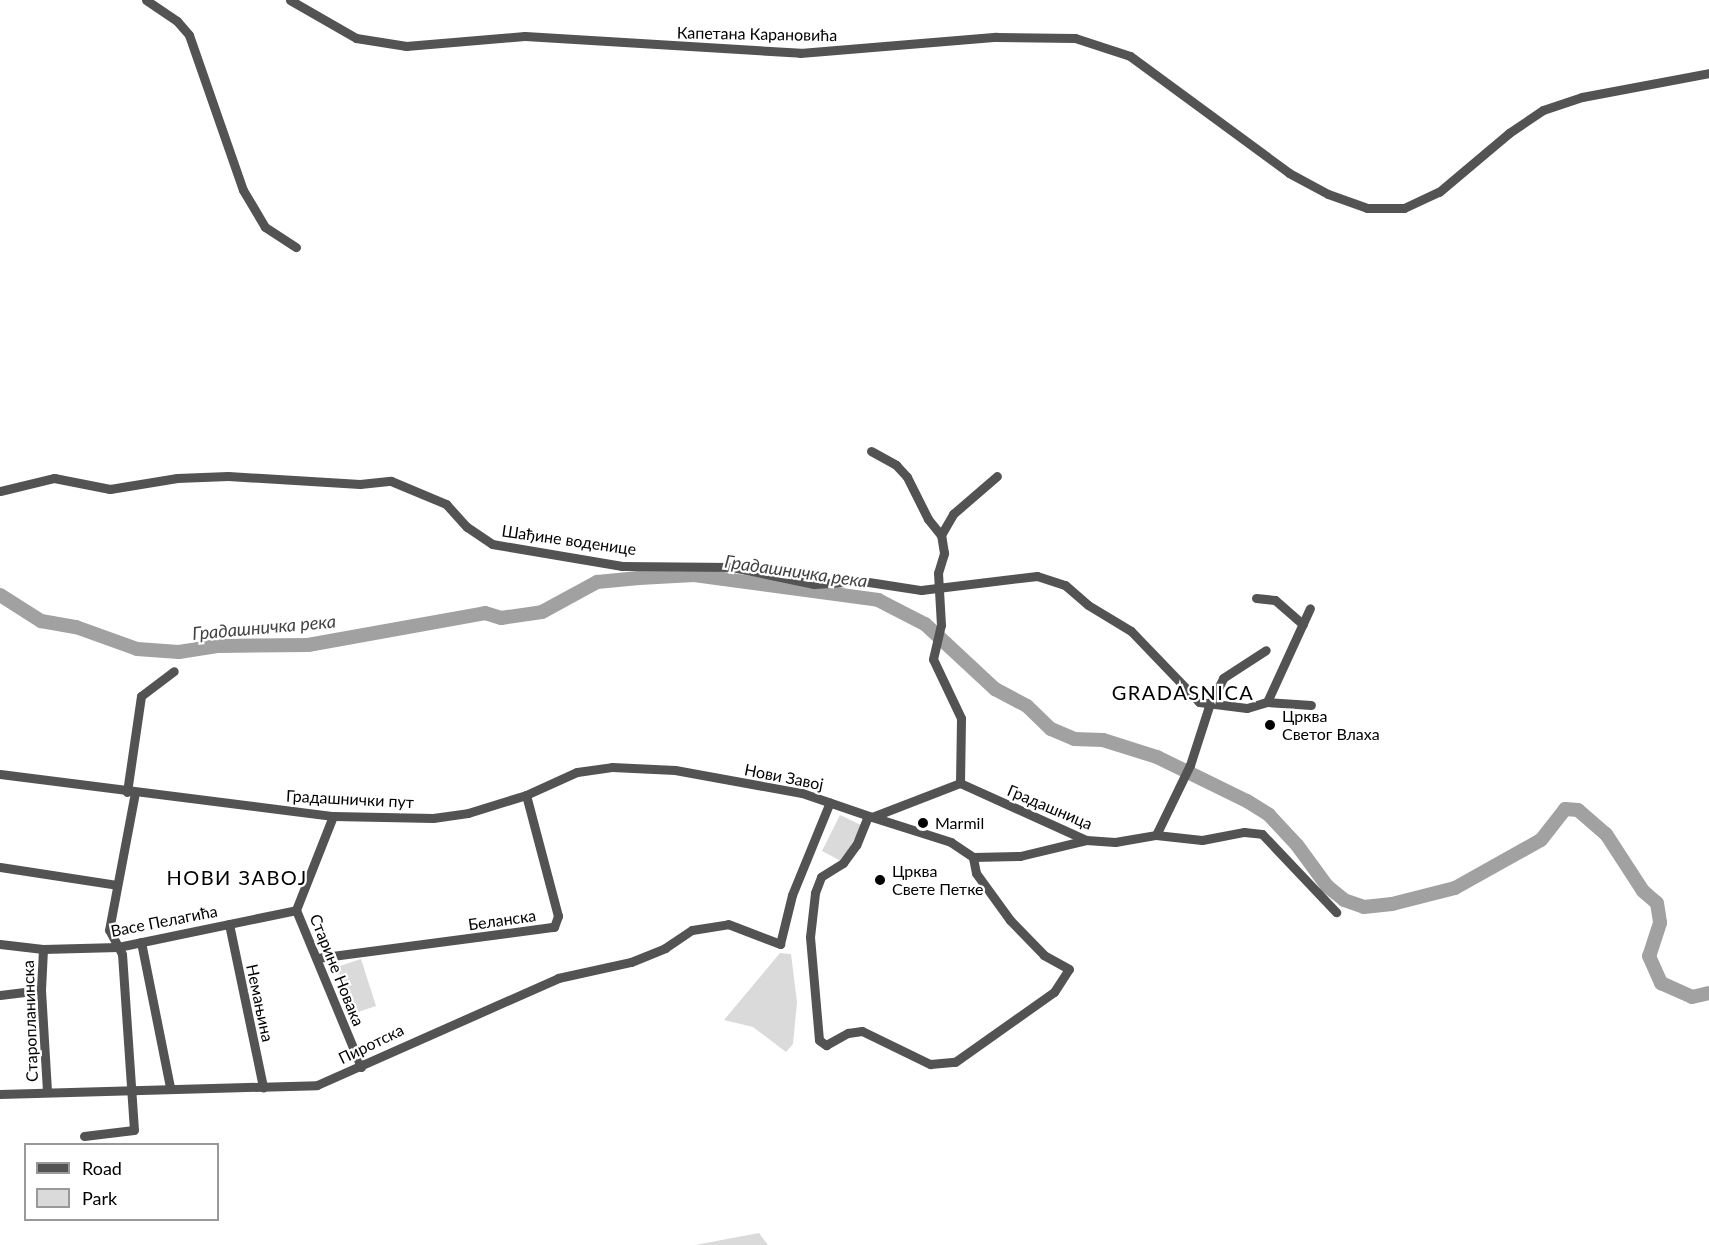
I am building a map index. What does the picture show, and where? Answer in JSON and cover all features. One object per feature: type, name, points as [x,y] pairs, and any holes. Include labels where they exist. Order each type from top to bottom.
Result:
[{"type":"street","points":[[146,0],[177,21],[189,35],[243,190],[266,227],[296,247]]},
{"type":"street","name":"Капетана Карановића","points":[[290,0],[356,38],[406,45],[525,36],[800,53],[996,37],[1075,38],[1130,56],[1262,155],[1328,194],[1367,208],[1404,208],[1439,192],[1509,133],[1544,110],[1582,97],[1709,73]]},
{"type":"street","points":[[871,451],[896,465],[907,477],[928,519],[941,535]]},
{"type":"street","name":"Шађине воденице","points":[[0,491],[54,478],[110,489],[177,478],[228,476],[360,484],[391,481],[446,504],[467,527],[492,544],[622,566],[732,567],[814,584],[862,581],[921,590],[940,587]]},
{"type":"street","points":[[973,857],[976,873],[1010,920],[1044,955],[1070,969],[1053,992],[955,1062],[930,1064],[862,1031],[822,1045],[813,1012],[810,937],[815,893],[821,877],[843,863],[856,845],[870,816],[960,783],[961,718],[934,668],[935,649],[941,625],[941,535],[952,514],[997,476]]},
{"type":"street","points":[[940,587],[1022,576],[1051,579],[1145,642],[1191,696],[1209,706],[1247,708],[1267,702],[1311,705]]},
{"type":"street","points":[[1256,598],[1275,600],[1303,624]]},
{"type":"street","points":[[1267,702],[1310,608]]},
{"type":"street","points":[[1156,835],[1190,765],[1209,706],[1224,678],[1266,650]]},
{"type":"street","points":[[84,1137],[134,1130],[122,954],[109,930],[131,793],[141,696],[174,671]]},
{"type":"street","name":"Градашнички пут","points":[[0,774],[131,793],[333,816],[446,817],[526,795],[595,768],[649,767],[693,774]]},
{"type":"street","name":"Нови Завој","points":[[693,774],[802,793],[870,816]]},
{"type":"street","name":"Градашница","points":[[960,783],[1086,840],[1115,842],[1156,835],[1202,840],[1244,832],[1262,834],[1335,912]]},
{"type":"street","name":"Беланска","points":[[317,958],[555,927],[558,916],[526,795]]},
{"type":"street","name":"Пиротска","points":[[0,1094],[170,1087],[317,1085],[361,1067],[427,1033],[558,978],[631,962],[665,948],[692,930],[711,926],[745,928],[780,944],[792,895],[830,802]]},
{"type":"street","name":"Старине Новака","points":[[333,816],[296,910],[361,1067]]},
{"type":"street","points":[[870,816],[951,842],[973,857],[1020,856],[1086,840]]},
{"type":"street","points":[[0,867],[117,885]]},
{"type":"street","name":"Васе Пелагића","points":[[0,944],[43,949],[118,947],[296,910]]},
{"type":"street","name":"Немањина","points":[[229,924],[263,1087]]},
{"type":"street","points":[[141,942],[170,1087]]},
{"type":"street","name":"Старопланинска","points":[[43,949],[41,990],[47,1092]]},
{"type":"street","points":[[0,995],[41,990]]},
{"type":"green space","points":[[840,815],[861,825],[843,862],[822,851]]},
{"type":"green space","points":[[780,953],[791,954],[797,1002],[793,1044],[786,1052],[753,1027],[724,1020]]},
{"type":"green space","points":[[361,959],[376,1006],[352,1014],[337,967]]},
{"type":"green space","points":[[759,1233],[768,1245],[695,1245]]},
{"type":"waterway","name":"Градашничка река","points":[[0,595],[41,621],[76,627],[137,649],[179,652],[216,646],[308,645],[485,613],[501,618],[542,612],[597,582],[639,578],[694,575],[878,600],[925,624],[995,689],[1027,706],[1051,729],[1074,739],[1103,740],[1157,757],[1247,801],[1269,815],[1297,845],[1327,886],[1344,900],[1364,907],[1392,904],[1455,888],[1541,840],[1565,809],[1578,810],[1606,834],[1643,891],[1657,903],[1660,923],[1649,956],[1661,983],[1692,997],[1709,993]]},
{"type":"place","name":"Црква Светог Влаха","points":[[1270,725]]},
{"type":"place","name":"Marmil","points":[[923,823]]},
{"type":"place","name":"Црква Свете Петке","points":[[880,880]]},
{"type":"district","name":"GRADASNICA","points":[[1183,692]]},
{"type":"district","name":"НОВИ ЗАВОЈ","points":[[237,877]]}]
